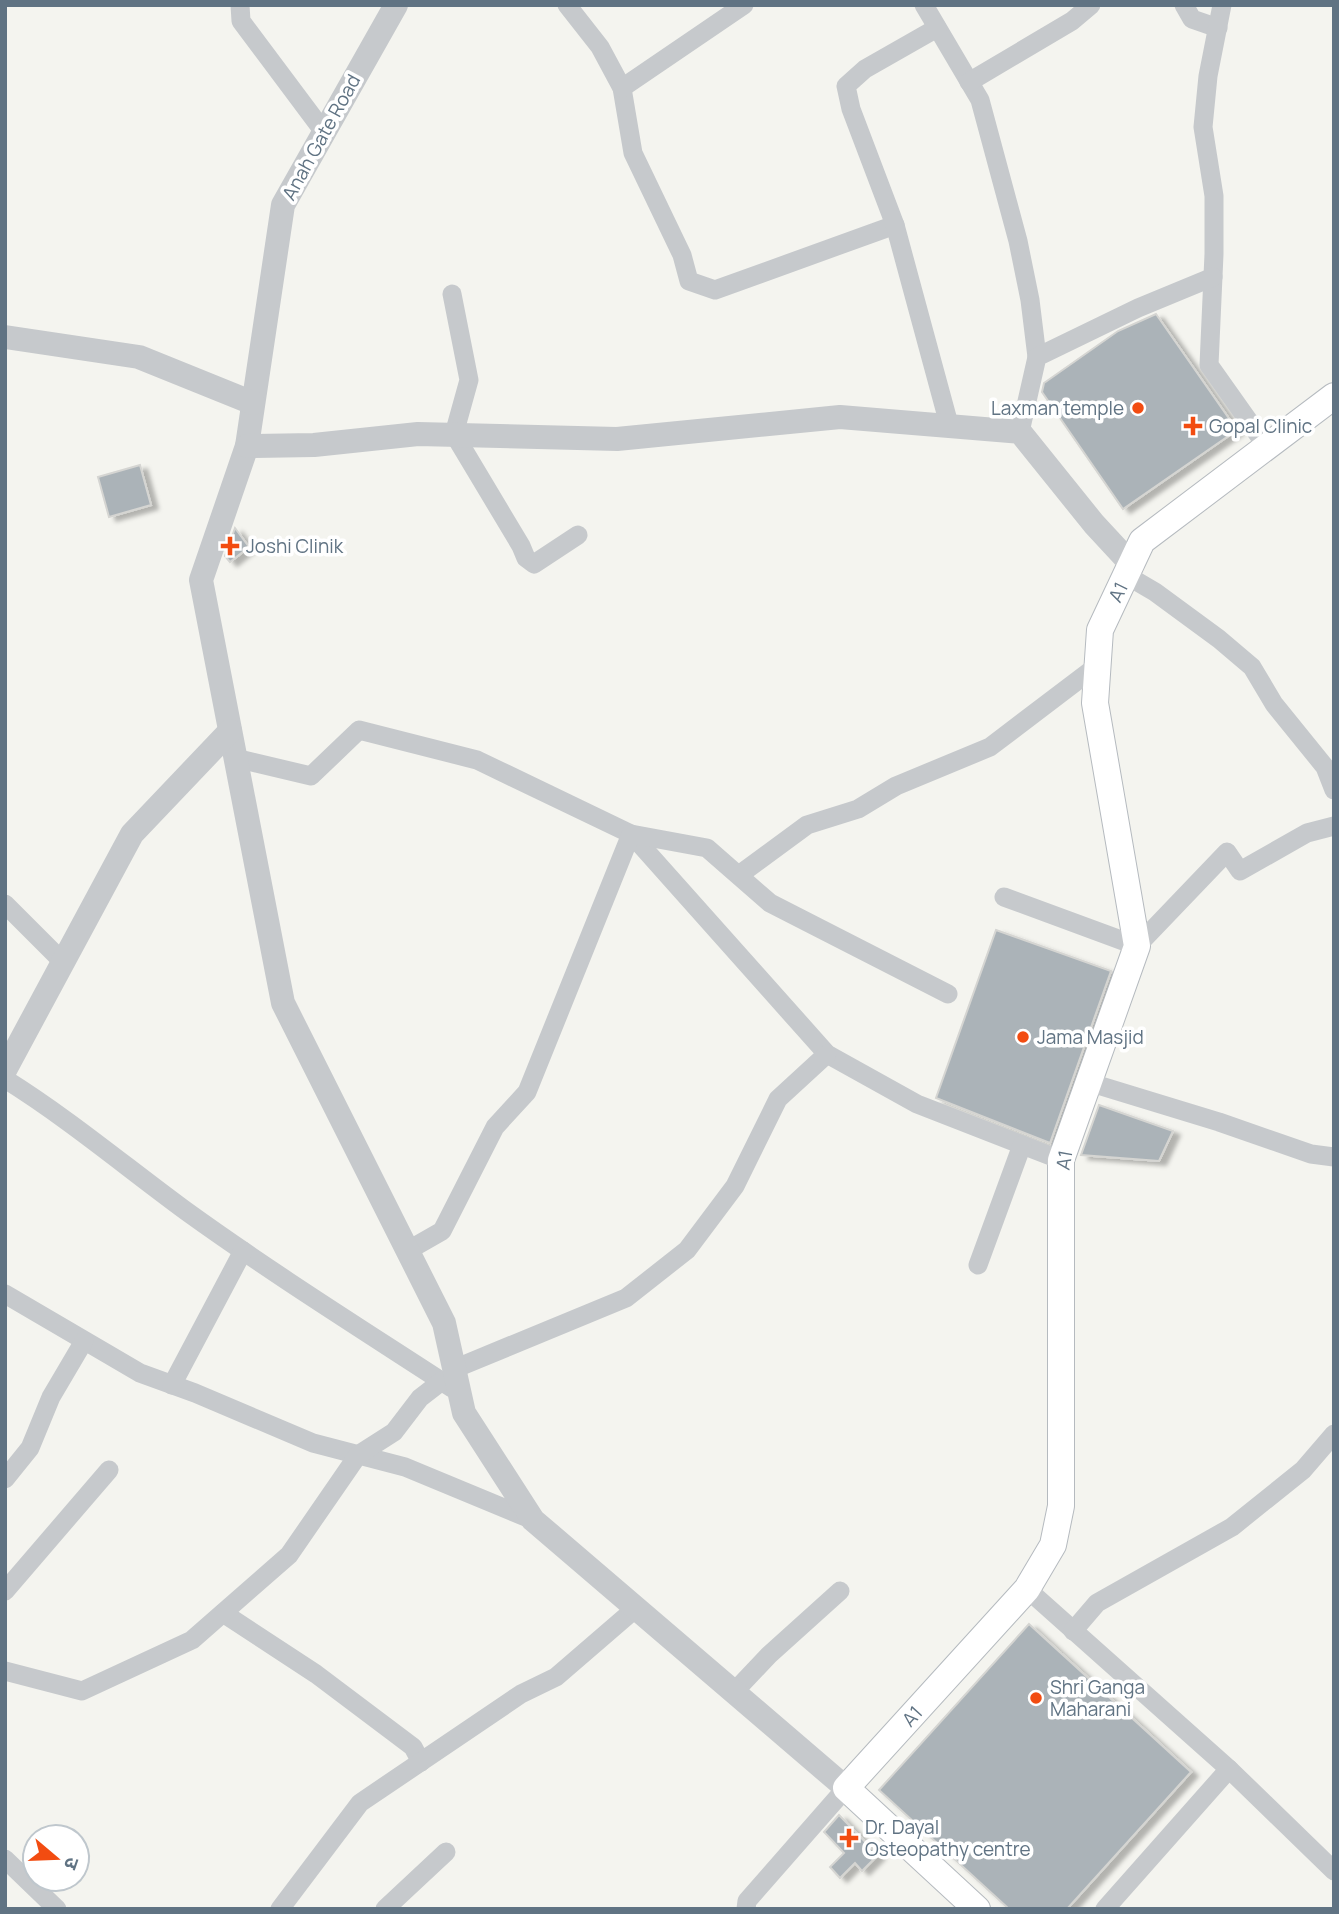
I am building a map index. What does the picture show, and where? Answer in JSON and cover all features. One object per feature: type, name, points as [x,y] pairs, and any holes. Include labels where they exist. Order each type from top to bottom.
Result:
[{"type":"main road","name":"A1","points":[[846,1788],[1027,1589],[1053,1545],[1061,1506],[1061,1160],[1137,946],[1095,703],[1100,630],[1142,541],[1334,396]]},
{"type":"main road","points":[[846,1788],[977,1909]]},
{"type":"street","points":[[240,5],[241,21],[324,132]]},
{"type":"street","name":"Anah Gate Road","points":[[396,5],[282,205],[247,446],[201,580],[283,1003],[444,1324],[452,1381],[464,1413],[533,1520],[846,1788]]},
{"type":"street","points":[[567,5],[600,47],[622,88],[634,153],[682,255],[689,281],[715,290],[895,225]]},
{"type":"street","points":[[622,88],[744,5]]},
{"type":"street","points":[[924,5],[981,100],[1018,242],[1030,300],[1037,357],[1020,432]]},
{"type":"street","points":[[969,82],[1072,21],[1091,5]]},
{"type":"street","points":[[1185,5],[1192,19],[1218,27]]},
{"type":"street","points":[[1222,5],[1203,127],[1214,196],[1209,365],[1267,447]]},
{"type":"street","points":[[937,28],[865,69],[846,86],[851,109],[895,225],[950,428]]},
{"type":"street","points":[[1037,357],[1138,308],[1213,277]]},
{"type":"street","points":[[452,294],[469,380],[453,434],[526,558],[534,564],[578,535]]},
{"type":"street","points":[[5,337],[139,358],[253,403]]},
{"type":"street","points":[[247,446],[314,445],[418,433],[617,439],[840,417],[1020,432],[1129,570],[1252,667],[1274,704],[1329,765],[1334,790]]},
{"type":"street","points":[[738,875],[807,825],[858,809],[896,786],[990,747],[1098,665]]},
{"type":"street","points":[[235,758],[311,776],[359,730],[477,760],[631,834],[707,848],[770,903],[948,993]]},
{"type":"street","points":[[5,1070],[132,834],[230,731]]},
{"type":"street","points":[[1004,897],[1137,946],[1227,852],[1240,871],[1307,833],[1334,826]]},
{"type":"street","points":[[631,834],[827,1054],[917,1104],[1061,1160]]},
{"type":"street","points":[[407,1251],[442,1231],[495,1128],[527,1091],[631,834]]},
{"type":"street","points":[[5,904],[63,962]]},
{"type":"street","points":[[5,1671],[82,1691],[192,1640],[289,1555],[358,1455],[394,1432],[419,1398],[626,1297],[687,1250],[734,1186],[778,1099],[827,1054]]},
{"type":"street","points":[[5,1079],[56,1112],[243,1251],[307,1294],[452,1381]]},
{"type":"street","points":[[1088,1082],[1219,1122],[1311,1154],[1334,1157]]},
{"type":"street","points":[[978,1265],[1023,1145]]},
{"type":"street","points":[[172,1385],[243,1251]]},
{"type":"street","points":[[5,1294],[140,1374],[313,1443],[405,1467],[533,1520]]},
{"type":"street","points":[[5,1479],[30,1448],[51,1397],[84,1340]]},
{"type":"street","points":[[1073,1631],[1097,1603],[1232,1527],[1303,1469],[1334,1434]]},
{"type":"street","points":[[5,1591],[109,1470]]},
{"type":"street","points":[[1027,1589],[1229,1769],[1334,1871]]},
{"type":"street","points":[[734,1692],[769,1655],[840,1591]]},
{"type":"street","points":[[280,1909],[360,1803],[522,1695],[556,1678],[636,1608]]},
{"type":"street","points":[[223,1613],[316,1674],[413,1747],[421,1762]]},
{"type":"street","points":[[1105,1909],[1229,1769]]},
{"type":"street","points":[[746,1909],[747,1901],[846,1788]]},
{"type":"street","points":[[385,1909],[446,1852]]},
{"type":"street","points":[[5,1859],[57,1909]]},
{"type":"building","name":"Laxman temple","points":[[1156,314],[1237,430],[1123,509],[1042,392],[1044,383],[1118,331]]},
{"type":"building","points":[[140,465],[151,505],[109,517],[98,477]]},
{"type":"building","points":[[235,528],[249,547],[230,562],[225,556]]},
{"type":"building","name":"Jama Masjid","points":[[996,930],[1111,971],[1050,1143],[936,1098]]},
{"type":"building","points":[[1099,1105],[1173,1131],[1159,1161],[1081,1155]]},
{"type":"building","name":"Shri Ganga Maharani","points":[[1029,1624],[1191,1772],[1067,1909],[1009,1909],[879,1790]]},
{"type":"building","points":[[839,1815],[878,1855],[862,1871],[855,1863],[840,1878],[830,1867],[844,1853],[824,1832]]},
{"type":"place","name":"Laxman temple","points":[[1138,408]]},
{"type":"place","name":"Gopal Clinic","points":[[1193,426]]},
{"type":"place","name":"Joshi Clinik","points":[[230,546]]},
{"type":"place","name":"Jama Masjid","points":[[1023,1037]]},
{"type":"place","name":"Shri Ganga Maharani","points":[[1036,1698]]},
{"type":"place","name":"Dr. Dayal Osteopathy centre","points":[[849,1838]]}]
